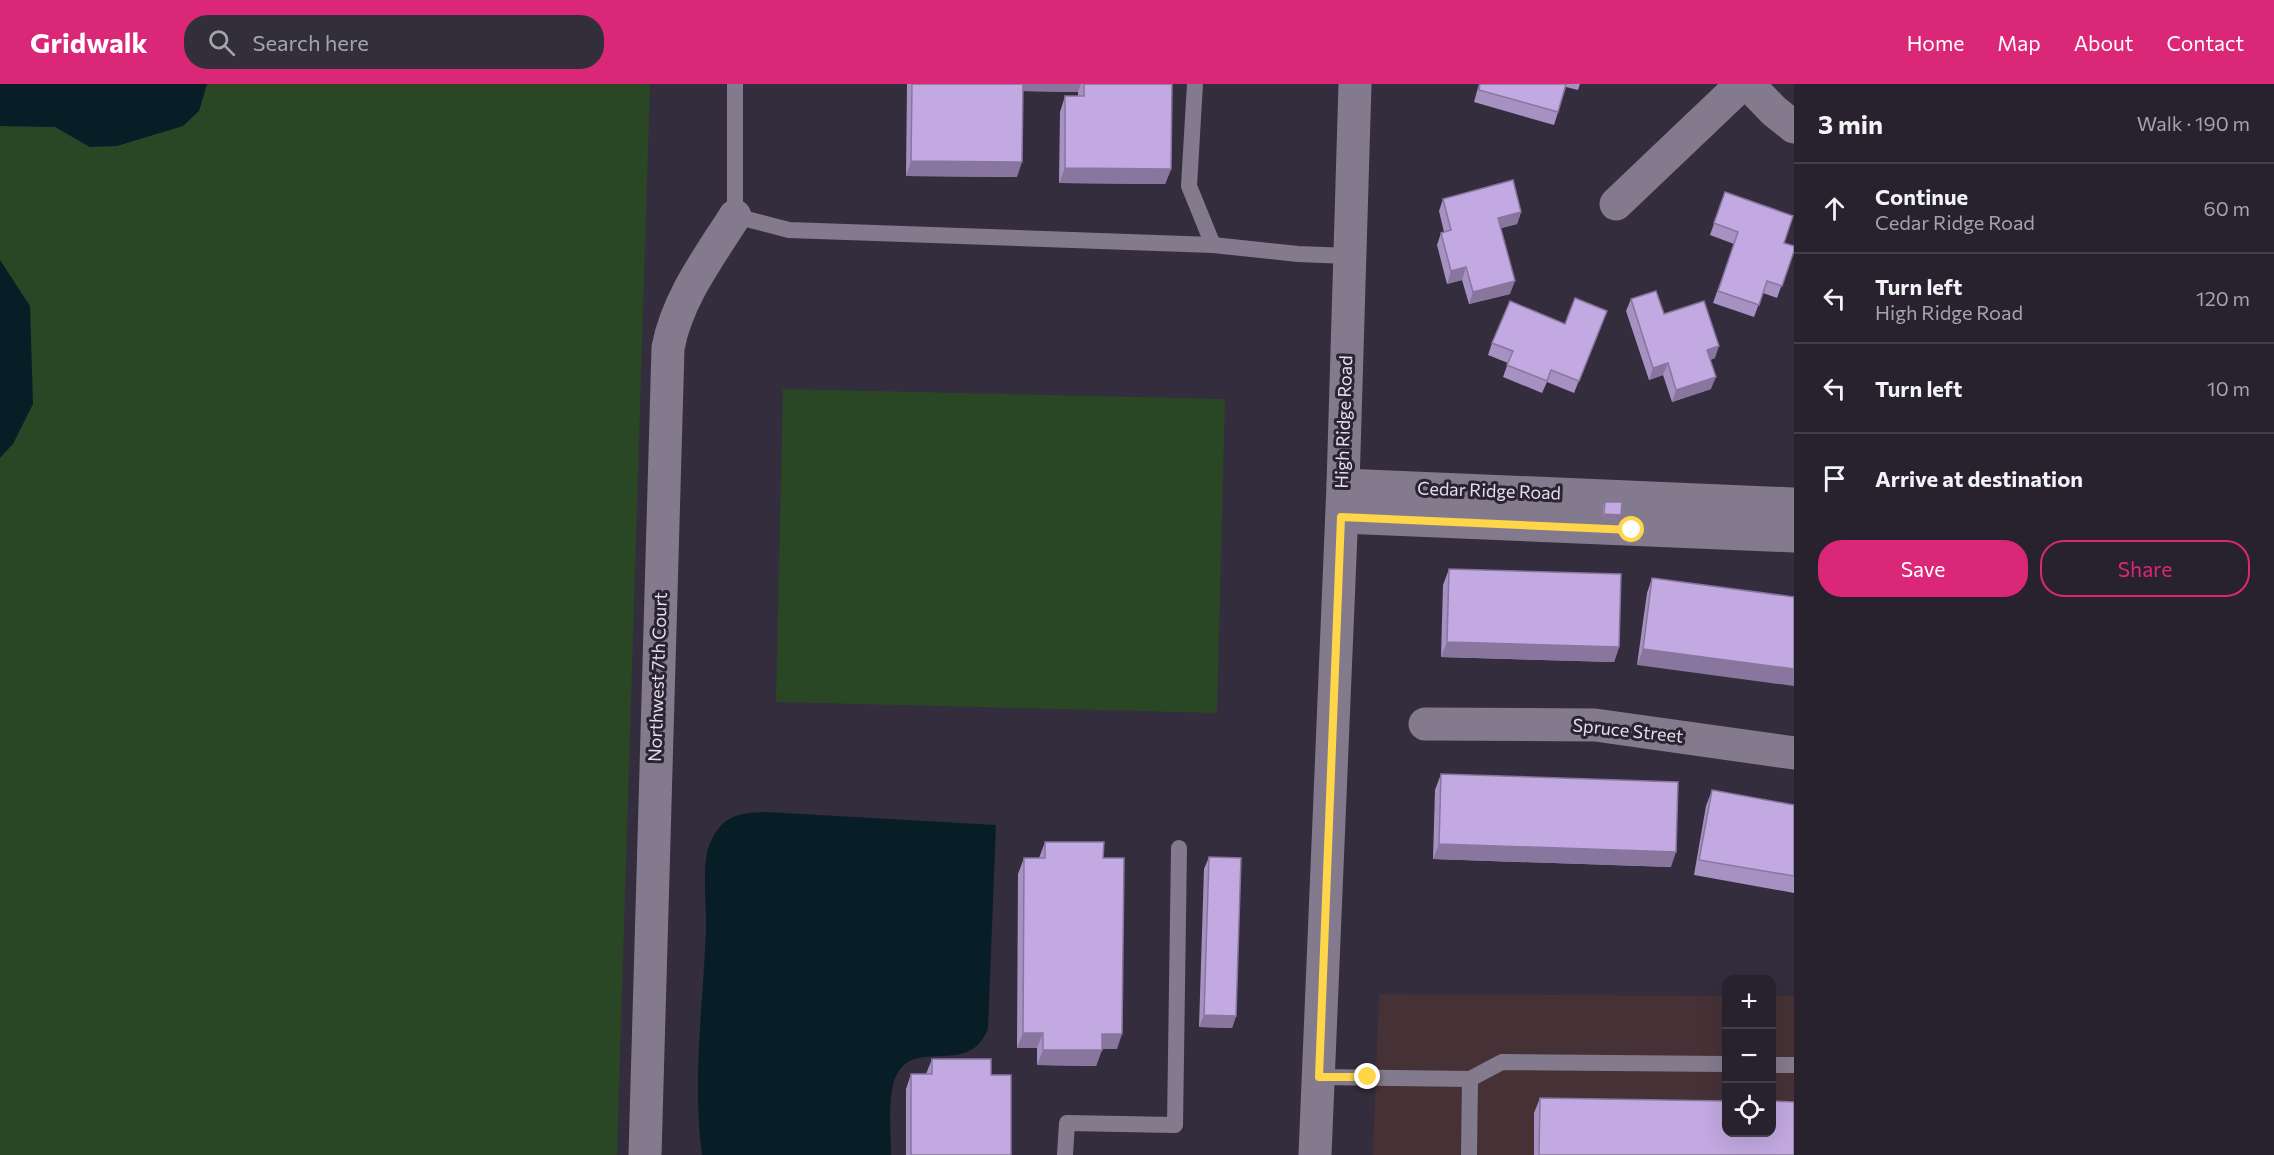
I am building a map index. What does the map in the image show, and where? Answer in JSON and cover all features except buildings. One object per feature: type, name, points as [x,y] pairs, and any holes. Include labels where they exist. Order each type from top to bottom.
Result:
[{"type":"street","name":"High Ridge Road","points":[[1316,1155],[1343,485],[1355,84]]},
{"type":"street","points":[[1616,204],[1742,84]]},
{"type":"street","points":[[1748,84],[1774,111],[1794,127]]},
{"type":"street","name":"Northwest 7th Court","points":[[645,1155],[668,348],[675,318],[684,300],[735,216]]},
{"type":"street","name":"Cedar Ridge Road","points":[[1343,485],[1794,504]]},
{"type":"street","points":[[1632,530],[1634,497]]},
{"type":"street","name":"Cedar Ridge Road","points":[[1341,517],[1794,536]]},
{"type":"street","name":"Spruce Street","points":[[1425,724],[1595,725],[1794,753]]},
{"type":"lane","points":[[735,84],[735,216],[789,230],[1213,245],[1299,254],[1349,256]]},
{"type":"lane","points":[[1195,84],[1189,186],[1213,245]]},
{"type":"lane","points":[[1065,1155],[1067,1123],[1175,1125],[1179,848]]},
{"type":"lane","points":[[1319,1077],[1470,1079],[1502,1062],[1722,1064]]},
{"type":"lane","points":[[1776,1065],[1794,1065]]},
{"type":"lane","points":[[1469,1155],[1470,1079]]},
{"type":"shaded area","points":[[1379,994],[1722,996],[1722,1137],[1776,1137],[1776,996],[1794,996],[1794,1155],[1373,1155]]},
{"type":"green space","points":[[207,84],[650,84],[617,1155],[0,1155],[0,126],[55,127],[90,147],[199,111]]},
{"type":"green space","points":[[783,389],[1225,399],[1217,713],[776,702]]},
{"type":"water","points":[[0,84],[207,84],[199,111],[183,126],[117,146],[90,147],[55,127],[0,126]]},
{"type":"water","points":[[0,260],[30,306],[33,404],[13,444],[0,458]]},
{"type":"water","points":[[766,812],[996,825],[988,1028],[979,1044],[967,1052],[911,1060],[900,1069],[891,1093],[891,1155],[702,1155],[698,1071],[708,848],[722,824],[734,816]]},
{"type":"route","points":[[1368,1077],[1319,1077],[1341,517],[1632,530]]}]
